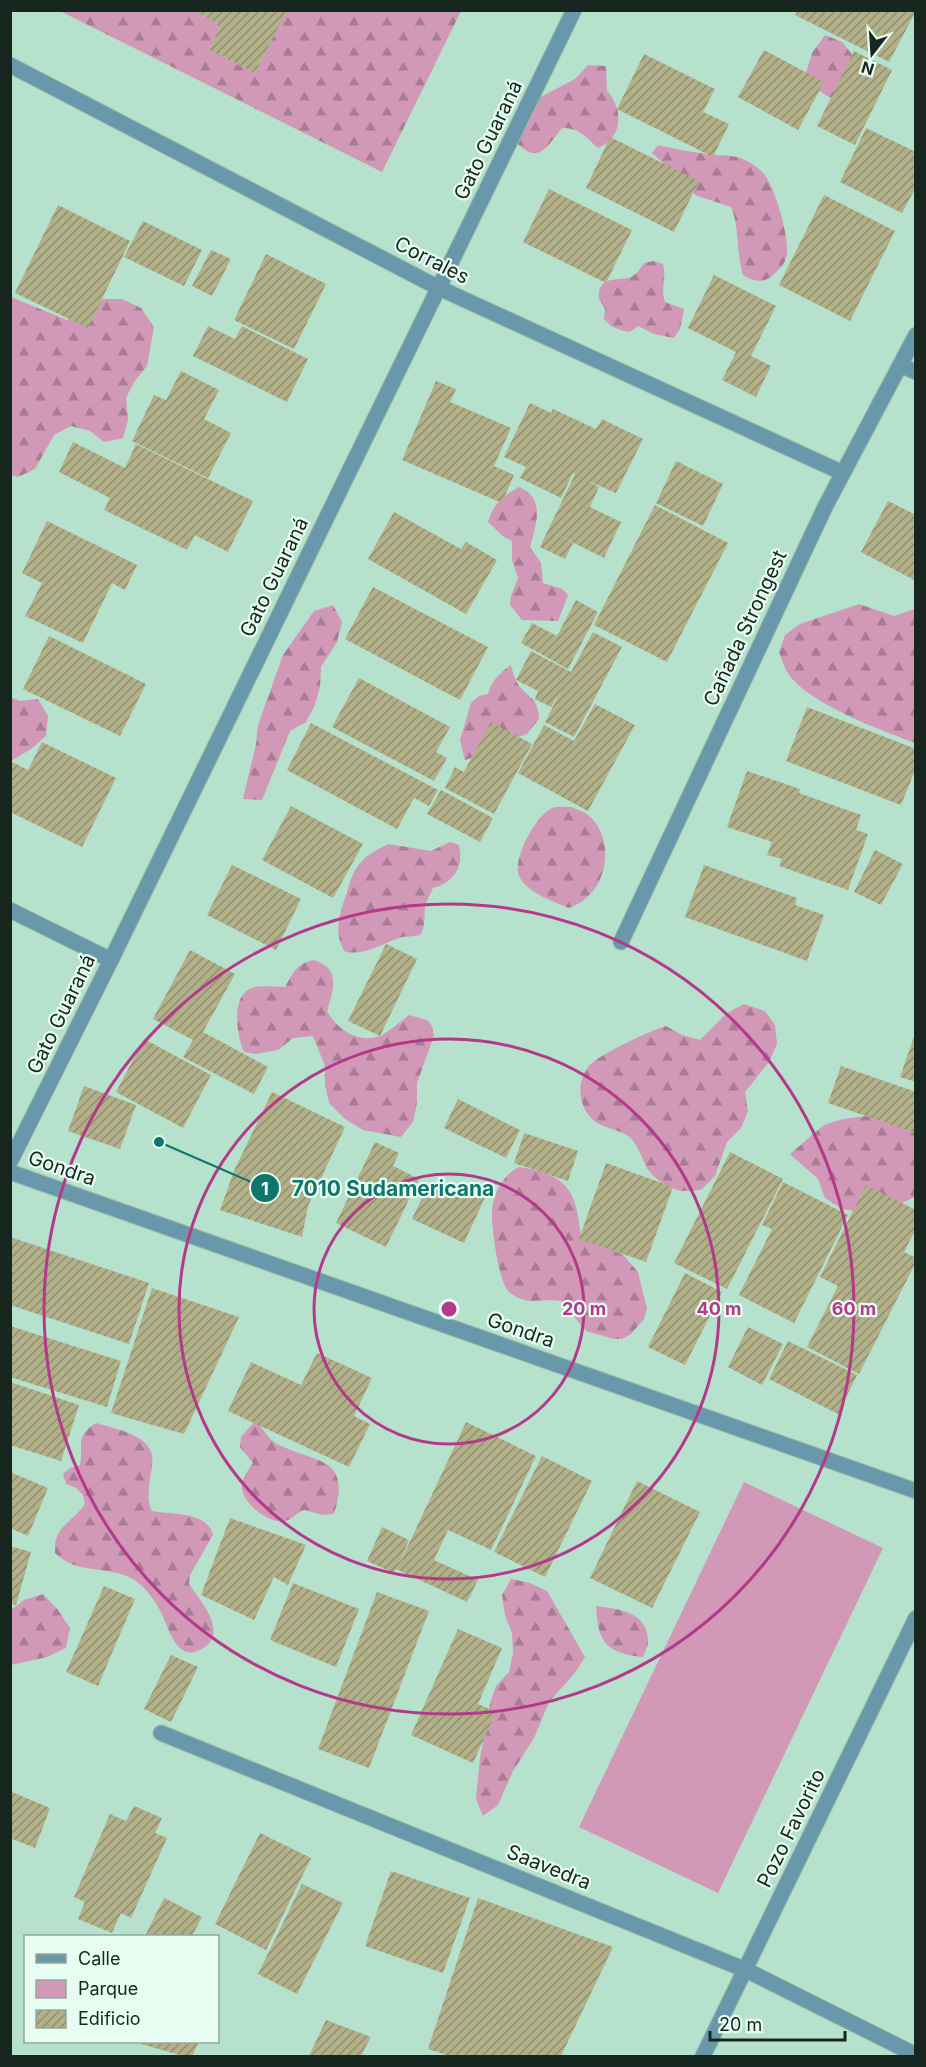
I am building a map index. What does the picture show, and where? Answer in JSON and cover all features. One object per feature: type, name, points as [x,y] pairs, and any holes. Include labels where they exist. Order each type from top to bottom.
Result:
[{"type":"street","name":"Gato Guaraná","points":[[10,1162],[111,960],[574,10]]},
{"type":"street","name":"Corrales","points":[[10,65],[439,288],[843,473]]},
{"type":"street","name":"Cañada Strongest","points":[[621,942],[820,517],[915,335]]},
{"type":"street","points":[[900,365],[915,372]]},
{"type":"street","points":[[10,910],[111,960]]},
{"type":"street","name":"Gondra","points":[[10,1172],[915,1491]]},
{"type":"street","name":"Pozo Favorito","points":[[703,2056],[915,1618]]},
{"type":"street","name":"Saavedra","points":[[161,1733],[746,1970],[915,2055]]},
{"type":"green space","points":[[60,11],[193,11],[221,25],[209,50],[255,73],[286,11],[461,11],[382,172]]},
{"type":"green space","points":[[825,35],[842,42],[855,58],[834,100],[816,89],[806,73],[812,53]]},
{"type":"green space","points":[[588,65],[606,66],[607,91],[613,98],[618,114],[616,130],[612,137],[598,148],[577,131],[562,128],[543,150],[532,153],[525,150],[518,144],[518,135],[535,100],[575,79]]},
{"type":"green space","points":[[658,145],[712,155],[738,157],[762,172],[772,188],[786,240],[785,261],[772,276],[758,281],[743,275],[736,223],[731,207],[695,195],[652,153]]},
{"type":"green space","points":[[654,261],[663,264],[665,302],[684,309],[680,329],[674,338],[654,334],[638,326],[630,332],[620,330],[611,326],[604,319],[605,310],[599,295],[604,283],[631,277],[644,263]]},
{"type":"green space","points":[[11,297],[67,320],[87,311],[103,299],[122,299],[141,308],[154,327],[147,366],[134,382],[126,398],[128,420],[123,438],[104,442],[90,431],[71,426],[54,435],[35,469],[18,477],[11,475]]},
{"type":"green space","points":[[519,487],[533,498],[536,505],[536,521],[530,547],[541,563],[543,583],[562,589],[568,595],[558,621],[522,620],[510,605],[518,578],[512,560],[512,541],[504,537],[488,522],[500,501]]},
{"type":"green space","points":[[859,604],[894,616],[915,609],[915,743],[864,723],[825,704],[795,682],[783,663],[779,652],[785,635],[800,624]]},
{"type":"green space","points":[[333,605],[342,622],[337,642],[321,667],[320,687],[315,705],[306,722],[290,731],[262,800],[243,799],[256,744],[258,725],[283,655],[314,611]]},
{"type":"green space","points":[[511,665],[518,685],[534,700],[539,719],[527,734],[518,737],[509,732],[475,757],[465,760],[460,740],[471,703],[479,696],[488,694],[497,677]]},
{"type":"green space","points":[[10,697],[20,701],[38,699],[48,716],[46,736],[31,749],[11,761]]},
{"type":"green space","points":[[571,807],[586,814],[596,824],[605,845],[605,857],[600,880],[593,890],[582,902],[569,908],[541,896],[528,887],[519,876],[518,868],[522,849],[539,819],[552,808]]},
{"type":"green space","points":[[450,842],[459,845],[459,867],[452,878],[433,888],[425,905],[421,934],[399,938],[365,951],[344,951],[338,929],[340,914],[353,875],[364,859],[388,844],[431,851]]},
{"type":"green space","points":[[314,960],[329,969],[332,975],[333,988],[327,1011],[343,1030],[350,1034],[374,1038],[382,1035],[409,1015],[427,1020],[432,1026],[434,1036],[417,1083],[417,1103],[413,1122],[401,1137],[363,1130],[345,1119],[329,1103],[325,1085],[325,1066],[313,1036],[293,1038],[278,1050],[255,1054],[244,1052],[239,1037],[237,1017],[240,999],[245,992],[260,987],[285,987],[299,966]]},
{"type":"green space","points":[[744,1004],[765,1011],[775,1025],[777,1044],[769,1062],[745,1092],[748,1111],[741,1128],[727,1142],[715,1176],[701,1190],[683,1191],[667,1186],[648,1170],[630,1138],[597,1123],[588,1114],[580,1094],[582,1079],[594,1061],[659,1028],[666,1026],[682,1035],[700,1040],[727,1013]]},
{"type":"green space","points":[[882,1114],[915,1122],[915,1197],[897,1205],[860,1212],[842,1209],[825,1198],[818,1179],[790,1154],[824,1125],[843,1119]]},
{"type":"green space","points":[[519,1167],[536,1170],[559,1180],[572,1196],[581,1236],[623,1255],[638,1272],[647,1309],[644,1319],[631,1334],[622,1339],[614,1339],[586,1331],[561,1301],[529,1301],[516,1297],[505,1287],[494,1241],[493,1205],[504,1180]]},
{"type":"green space","points":[[255,1421],[277,1444],[317,1459],[334,1471],[338,1481],[338,1495],[334,1514],[323,1515],[304,1510],[282,1521],[267,1517],[253,1508],[244,1495],[242,1486],[245,1475],[253,1463],[240,1447],[241,1437]]},
{"type":"green space","points":[[96,1423],[137,1437],[149,1448],[152,1455],[152,1467],[148,1498],[152,1511],[196,1518],[209,1527],[213,1535],[190,1575],[189,1584],[206,1609],[213,1627],[213,1635],[209,1643],[200,1650],[186,1652],[176,1644],[155,1602],[147,1591],[133,1579],[114,1572],[73,1564],[63,1560],[55,1553],[55,1544],[60,1531],[85,1504],[83,1495],[76,1488],[66,1484],[63,1474],[70,1468],[80,1465],[82,1437]]},
{"type":"green space","points":[[744,1482],[883,1548],[718,1893],[579,1827]]},
{"type":"green space","points":[[511,1579],[530,1583],[547,1591],[585,1657],[574,1674],[549,1702],[534,1738],[513,1771],[498,1805],[483,1816],[476,1799],[480,1758],[490,1703],[496,1686],[509,1672],[513,1653],[512,1633],[505,1615],[502,1595]]},
{"type":"green space","points":[[43,1594],[70,1628],[66,1648],[47,1657],[11,1665],[11,1610],[24,1600]]},
{"type":"green space","points":[[596,1606],[621,1610],[642,1622],[648,1641],[643,1657],[620,1653],[606,1644],[599,1629]]},
{"type":"building","points":[[191,10],[287,10],[255,73],[209,50],[221,25]]},
{"type":"building","points":[[798,10],[916,11],[889,62],[795,15]]},
{"type":"building","points":[[764,50],[824,82],[798,130],[738,97]]},
{"type":"building","points":[[854,51],[892,70],[855,145],[817,126]]},
{"type":"building","points":[[644,54],[715,89],[703,112],[729,124],[713,157],[617,109]]},
{"type":"building","points":[[866,128],[916,152],[916,187],[902,213],[840,182]]},
{"type":"building","points":[[610,137],[699,181],[674,232],[586,188]]},
{"type":"building","points":[[549,189],[632,230],[606,283],[523,242]]},
{"type":"building","points":[[824,195],[895,231],[850,321],[779,285]]},
{"type":"building","points":[[58,205],[130,241],[88,328],[15,293]]},
{"type":"building","points":[[143,221],[202,250],[184,286],[124,257]]},
{"type":"building","points":[[211,250],[231,259],[212,296],[192,286]]},
{"type":"building","points":[[266,254],[326,284],[294,349],[234,320]]},
{"type":"building","points":[[714,275],[776,306],[751,356],[771,366],[756,397],[722,380],[736,352],[688,328]]},
{"type":"building","points":[[208,326],[235,339],[242,326],[308,359],[287,402],[193,356]]},
{"type":"building","points":[[181,371],[219,390],[204,419],[231,433],[208,478],[132,441],[154,395],[166,400]]},
{"type":"building","points":[[436,381],[456,389],[450,402],[511,428],[494,466],[514,475],[502,503],[402,460]]},
{"type":"building","points":[[530,403],[551,413],[553,409],[596,429],[602,419],[643,439],[616,493],[588,481],[599,487],[590,507],[621,522],[604,558],[548,530],[575,474],[573,473],[561,498],[520,478],[526,467],[504,457]]},
{"type":"building","points":[[73,442],[125,468],[136,444],[253,501],[228,552],[195,535],[187,550],[104,510],[110,498],[59,472]]},
{"type":"building","points":[[676,461],[723,484],[703,526],[656,503]]},
{"type":"building","points":[[888,501],[916,515],[916,581],[861,552]]},
{"type":"building","points":[[655,505],[728,543],[667,662],[594,625]]},
{"type":"building","points":[[394,512],[461,549],[466,542],[497,560],[466,614],[368,559]]},
{"type":"building","points":[[47,521],[137,565],[125,590],[112,583],[83,643],[25,616],[42,583],[22,573]]},
{"type":"building","points":[[548,530],[573,543],[565,559],[540,547]]},
{"type":"building","points":[[373,587],[488,647],[460,700],[345,639]]},
{"type":"building","points":[[576,600],[598,612],[568,669],[521,643],[532,623],[557,636]]},
{"type":"building","points":[[593,632],[622,647],[574,737],[545,722],[562,689],[551,707],[535,699],[538,691],[516,680],[531,651],[571,672]]},
{"type":"building","points":[[49,636],[146,684],[120,736],[23,689]]},
{"type":"building","points":[[359,678],[450,727],[436,752],[447,758],[434,781],[332,727]]},
{"type":"building","points":[[595,704],[635,725],[588,811],[518,773],[544,725],[574,741]]},
{"type":"building","points":[[807,707],[916,749],[916,768],[901,805],[786,761]]},
{"type":"building","points":[[491,722],[532,744],[494,814],[445,788],[455,767],[464,772]]},
{"type":"building","points":[[311,723],[438,790],[429,806],[414,798],[397,829],[287,770]]},
{"type":"building","points":[[42,742],[116,778],[82,847],[10,812],[10,761],[28,770]]},
{"type":"building","points":[[747,771],[800,789],[799,793],[861,815],[856,830],[868,834],[848,890],[779,866],[782,859],[767,855],[772,842],[727,827]]},
{"type":"building","points":[[441,790],[493,818],[480,842],[427,814]]},
{"type":"building","points":[[291,806],[363,844],[333,898],[262,860]]},
{"type":"building","points":[[875,850],[903,864],[881,905],[854,892]]},
{"type":"building","points":[[232,865],[301,899],[276,950],[207,915]]},
{"type":"building","points":[[704,865],[797,898],[795,905],[824,915],[807,961],[685,917]]},
{"type":"building","points":[[386,944],[417,959],[380,1036],[348,1021]]},
{"type":"building","points":[[190,950],[235,974],[203,1032],[268,1067],[254,1094],[183,1057],[193,1040],[153,1019]]},
{"type":"building","points":[[916,1034],[916,1082],[900,1077]]},
{"type":"building","points":[[144,1039],[211,1075],[183,1128],[116,1092]]},
{"type":"building","points":[[841,1066],[916,1092],[916,1133],[828,1103]]},
{"type":"building","points":[[84,1086],[136,1105],[120,1149],[68,1131]]},
{"type":"building","points":[[272,1092],[345,1127],[308,1206],[302,1237],[220,1210],[234,1171]]},
{"type":"building","points":[[458,1099],[520,1130],[506,1158],[444,1128]]},
{"type":"building","points":[[524,1133],[578,1151],[568,1181],[514,1163]]},
{"type":"building","points":[[375,1142],[399,1153],[393,1166],[419,1179],[386,1247],[336,1223]]},
{"type":"building","points":[[730,1152],[783,1179],[727,1289],[674,1263]]},
{"type":"building","points":[[606,1163],[673,1187],[646,1262],[579,1239]]},
{"type":"building","points":[[430,1181],[458,1194],[464,1182],[487,1193],[464,1243],[412,1219]]},
{"type":"building","points":[[783,1182],[848,1215],[794,1323],[739,1295],[772,1229],[762,1225]]},
{"type":"building","points":[[866,1185],[916,1210],[916,1229],[904,1252],[916,1258],[916,1262],[859,1374],[807,1347],[838,1286],[820,1277]]},
{"type":"building","points":[[10,1237],[149,1283],[129,1344],[10,1305]]},
{"type":"building","points":[[685,1273],[722,1292],[685,1365],[648,1347]]},
{"type":"building","points":[[152,1288],[239,1317],[184,1434],[111,1413]]},
{"type":"building","points":[[10,1326],[121,1361],[107,1407],[10,1377]]},
{"type":"building","points":[[748,1327],[783,1344],[762,1385],[728,1367]]},
{"type":"building","points":[[788,1341],[857,1375],[838,1414],[769,1379]]},
{"type":"building","points":[[317,1353],[372,1378],[354,1416],[370,1424],[349,1467],[228,1411],[251,1362],[301,1385]]},
{"type":"building","points":[[10,1382],[79,1405],[61,1461],[10,1445]]},
{"type":"building","points":[[466,1422],[536,1456],[491,1550],[448,1530],[434,1560],[478,1580],[467,1602],[396,1569],[394,1573],[367,1561],[382,1527],[409,1540],[398,1567]]},
{"type":"building","points":[[542,1456],[592,1481],[545,1577],[494,1552]]},
{"type":"building","points":[[10,1472],[48,1488],[28,1536],[10,1528]]},
{"type":"building","points":[[637,1481],[700,1512],[652,1608],[590,1578]]},
{"type":"building","points":[[230,1518],[306,1545],[288,1585],[274,1577],[254,1620],[201,1595]]},
{"type":"building","points":[[10,1546],[31,1552],[16,1605],[10,1603]]},
{"type":"building","points":[[293,1583],[359,1609],[336,1667],[270,1640]]},
{"type":"building","points":[[104,1586],[135,1599],[98,1686],[66,1672]]},
{"type":"building","points":[[377,1592],[429,1611],[369,1768],[318,1749]]},
{"type":"building","points":[[458,1629],[502,1648],[478,1704],[496,1712],[473,1763],[411,1735]]},
{"type":"building","points":[[171,1655],[198,1667],[171,1722],[144,1709]]},
{"type":"building","points":[[12,1792],[50,1808],[35,1848],[10,1838]]},
{"type":"building","points":[[134,1806],[162,1818],[155,1833],[167,1838],[131,1918],[121,1913],[112,1933],[78,1919],[85,1902],[74,1897],[110,1814],[126,1821]]},
{"type":"building","points":[[260,1833],[311,1858],[266,1950],[215,1924]]},
{"type":"building","points":[[391,1871],[470,1898],[443,1973],[365,1946]]},
{"type":"building","points":[[302,1884],[343,1903],[297,1994],[258,1974]]},
{"type":"building","points":[[164,1898],[202,1917],[193,1935],[146,1935]]},
{"type":"building","points":[[478,1898],[613,1947],[561,2056],[450,2056],[428,2049]]},
{"type":"building","points":[[326,2020],[371,2037],[361,2056],[309,2056]]},
{"type":"building","points":[[198,2043],[192,2056],[183,2056],[141,2044]]},
{"type":"place","name":"7010 Sudamericana","points":[[159,1142]]}]
